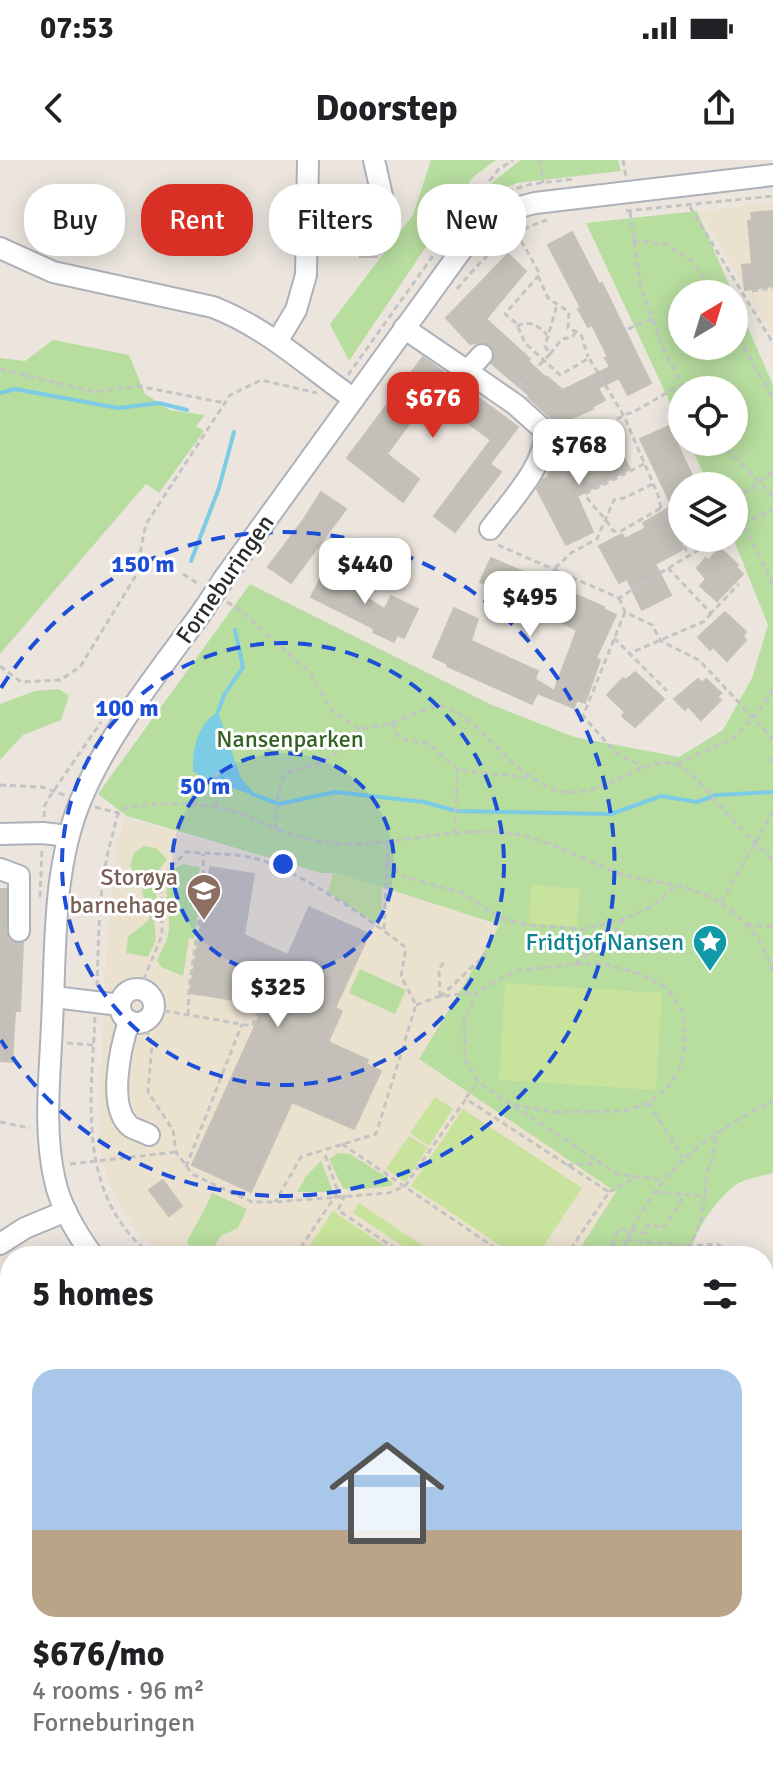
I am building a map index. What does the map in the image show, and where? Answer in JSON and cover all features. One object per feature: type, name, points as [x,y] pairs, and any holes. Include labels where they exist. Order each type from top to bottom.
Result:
[{"type":"street","points":[[278,340],[296,310],[306,275],[308,160]]},
{"type":"street","points":[[374,160],[379,184]]},
{"type":"street","name":"Forneburingen","points":[[86,1246],[66,1211],[56,1185],[48,1135],[60,876],[68,836],[101,756],[471,237],[496,217],[535,203],[628,201],[773,175]]},
{"type":"street","points":[[0,248],[32,265],[75,278],[213,307],[256,326],[278,340],[354,399]]},
{"type":"street","points":[[404,328],[507,399],[545,431],[546,443],[539,461],[490,529]]},
{"type":"street","points":[[467,371],[482,355]]},
{"type":"street","points":[[0,834],[68,836]]},
{"type":"street","points":[[0,869],[19,876],[19,931]]},
{"type":"street","points":[[137,1014],[126,992],[140,989]]},
{"type":"street","points":[[54,997],[96,1000],[137,1014]]},
{"type":"street","points":[[137,1014],[122,1043],[117,1090],[121,1114],[131,1127],[149,1135]]},
{"type":"street","points":[[0,1244],[25,1228],[66,1211]]},
{"type":"path","points":[[540,160],[543,183]]},
{"type":"path","points":[[623,160],[641,288],[665,353],[678,376]]},
{"type":"path","points":[[628,201],[690,207],[773,196]]},
{"type":"path","points":[[619,211],[628,201]]},
{"type":"path","points":[[690,207],[773,343]]},
{"type":"path","points":[[526,228],[557,217]]},
{"type":"path","points":[[633,240],[667,245],[693,262],[705,280]]},
{"type":"path","points":[[526,250],[540,274],[538,276],[548,298],[569,312],[568,328],[581,334],[589,358],[624,416],[661,508],[689,555]]},
{"type":"path","points":[[450,297],[486,256]]},
{"type":"path","points":[[538,276],[505,314],[517,326],[525,343],[560,375],[589,358]]},
{"type":"path","points":[[752,291],[773,288]]},
{"type":"path","points":[[550,354],[545,346],[557,305]]},
{"type":"path","points":[[628,329],[652,319]]},
{"type":"path","points":[[517,326],[525,322],[539,325],[548,336]]},
{"type":"path","points":[[507,399],[562,339],[575,333]]},
{"type":"path","points":[[748,354],[773,399]]},
{"type":"path","points":[[0,369],[95,392],[138,386],[225,403]]},
{"type":"path","points":[[0,666],[21,682],[60,680],[80,667],[135,577],[146,524],[230,395],[261,380],[320,394],[333,384]]},
{"type":"path","points":[[546,443],[565,443],[668,392]]},
{"type":"path","points":[[733,456],[773,496]]},
{"type":"path","points":[[644,464],[585,494],[613,531],[621,531],[661,508]]},
{"type":"path","points":[[748,489],[773,472]]},
{"type":"path","points":[[554,569],[571,553],[597,539],[614,500],[653,484]]},
{"type":"path","points":[[748,523],[773,509]]},
{"type":"path","points":[[490,529],[491,541],[619,598],[625,612],[652,625],[661,641],[699,660],[773,739]]},
{"type":"path","points":[[748,533],[773,584]]},
{"type":"path","points":[[619,598],[694,552]]},
{"type":"path","points":[[668,568],[711,613]]},
{"type":"path","points":[[183,574],[205,588]]},
{"type":"path","points":[[635,651],[705,621],[739,584]]},
{"type":"path","points":[[215,594],[240,610],[310,673],[332,711],[361,730]]},
{"type":"path","points":[[625,612],[583,716],[615,752],[643,767]]},
{"type":"path","points":[[614,638],[667,691]]},
{"type":"path","points":[[276,830],[278,795],[284,774],[322,763],[361,730],[392,723],[423,708],[441,706],[459,712],[532,778],[554,790],[589,792],[643,767],[677,764],[734,738],[773,689]]},
{"type":"path","points":[[392,723],[399,738],[429,744],[458,770],[532,778]]},
{"type":"path","points":[[677,764],[697,779],[773,861]]},
{"type":"path","points":[[454,833],[458,770]]},
{"type":"path","points":[[216,807],[217,773]]},
{"type":"path","points":[[0,785],[42,787],[53,791],[45,805],[43,825]]},
{"type":"path","points":[[142,1246],[126,1230],[111,1206],[94,1161],[90,1122],[101,889],[119,813],[127,807],[185,803],[216,807],[242,814],[276,830],[328,844],[359,846],[454,833],[521,834],[558,846],[620,874],[675,885],[721,902],[746,924],[773,964]]},
{"type":"path","points":[[87,804],[119,813]]},
{"type":"path","points":[[721,902],[773,812]]},
{"type":"path","points":[[384,929],[388,843]]},
{"type":"path","points":[[140,989],[162,935],[161,878],[186,852],[259,859],[296,876],[384,929],[406,948],[401,976],[416,1005],[376,1134],[301,1157],[275,1202]]},
{"type":"path","points":[[188,1015],[204,885],[203,854]]},
{"type":"path","points":[[387,861],[402,876],[462,893],[500,918],[527,925],[585,929],[624,919],[653,906],[675,885]]},
{"type":"path","points":[[575,964],[611,936],[624,919]]},
{"type":"path","points":[[746,924],[773,927]]},
{"type":"path","points":[[440,997],[486,954],[482,948]]},
{"type":"path","points":[[440,997],[439,969],[446,959]]},
{"type":"path","points":[[769,960],[773,972]]},
{"type":"path","points":[[416,1005],[440,997],[477,992],[515,971],[604,964],[641,974],[667,988],[683,1012],[685,1042],[681,1065],[669,1086],[649,1103],[624,1111],[567,1112],[511,1104]]},
{"type":"path","points":[[269,989],[252,1026],[188,1015],[137,1014],[152,1044],[148,1092],[173,1130],[176,1152],[192,1174],[252,1202],[389,1193],[405,1186],[478,1082]]},
{"type":"path","points":[[477,992],[464,1022],[465,1060],[478,1082],[617,1174],[664,1180]]},
{"type":"path","points":[[186,1167],[242,1024]]},
{"type":"path","points":[[59,1043],[94,1045]]},
{"type":"path","points":[[466,1099],[609,1192]]},
{"type":"path","points":[[624,1246],[655,1192],[683,1159],[717,1131],[773,1101]]},
{"type":"path","points":[[649,1103],[683,1159]]},
{"type":"path","points":[[0,1122],[30,1128]]},
{"type":"path","points":[[690,1246],[704,1213],[707,1196],[705,1178],[713,1158],[717,1131]]},
{"type":"path","points":[[342,1144],[492,1246]]},
{"type":"path","points":[[302,1246],[338,1192],[323,1150]]},
{"type":"path","points":[[94,1161],[176,1152]]},
{"type":"path","points":[[567,1165],[599,1163]]},
{"type":"path","points":[[573,1246],[609,1192],[635,1178]]},
{"type":"path","points":[[655,1192],[707,1196]]},
{"type":"path","points":[[612,1246],[620,1229],[646,1233],[648,1225],[652,1224],[662,1229],[679,1206],[683,1194]]},
{"type":"path","points":[[345,1195],[338,1210],[391,1246]]},
{"type":"path","points":[[627,1240],[720,1246]]},
{"type":"shaded area","points":[[773,202],[773,334],[748,292],[748,280],[741,280],[700,212]]},
{"type":"shaded area","points":[[125,818],[382,887],[501,926],[419,1059],[616,1192],[581,1246],[153,1246],[140,1235],[108,1181],[99,1132],[105,970],[116,847]]},
{"type":"green space","points":[[431,160],[496,160],[468,184],[423,184]]},
{"type":"green space","points":[[521,160],[618,160],[621,171],[515,184],[492,184]]},
{"type":"green space","points":[[417,203],[417,256],[420,256],[349,361],[330,324],[382,256],[401,256],[401,231],[413,215]]},
{"type":"green space","name":"Nansenparken","points":[[697,211],[727,280],[668,280],[668,360],[748,360],[748,328],[773,385],[773,1173],[741,1182],[730,1189],[700,1227],[693,1246],[581,1246],[616,1192],[419,1059],[500,925],[382,887],[333,873],[321,873],[127,816],[98,794],[250,584],[492,705],[574,737],[679,757],[723,730],[752,678],[768,625],[739,552],[748,552],[748,472],[703,472],[695,456],[748,456],[748,376],[668,376],[668,398],[586,223]]},
{"type":"green space","points":[[53,340],[129,355],[145,394],[170,410],[205,415],[196,426],[204,431],[159,493],[146,484],[0,654],[0,358],[25,361]]},
{"type":"green space","points":[[59,689],[69,696],[61,720],[23,735],[0,760],[0,704],[35,691]]},
{"type":"green space","points":[[144,846],[156,848],[167,859],[156,874],[154,887],[159,907],[154,918],[156,939],[148,957],[126,953],[128,937],[149,920],[142,890],[144,879],[130,866],[134,853]]},
{"type":"green space","points":[[183,864],[200,867],[193,909],[198,912],[194,939],[189,938],[183,976],[161,967],[157,961],[169,930],[167,883],[175,869]]},
{"type":"green space","points":[[333,873],[382,887],[381,918],[375,923],[328,892]]},
{"type":"green space","points":[[531,885],[580,889],[577,927],[529,923]]},
{"type":"green space","points":[[360,969],[406,990],[395,1014],[349,993]]},
{"type":"green space","points":[[505,983],[662,993],[656,1090],[499,1080]]},
{"type":"green space","points":[[435,1097],[453,1109],[429,1146],[410,1133]]},
{"type":"green space","points":[[463,1109],[582,1188],[544,1246],[501,1246],[411,1186]]},
{"type":"green space","points":[[409,1136],[428,1148],[405,1182],[386,1169]]},
{"type":"green space","points":[[338,1153],[350,1154],[393,1184],[352,1190],[343,1188],[329,1159]]},
{"type":"green space","points":[[321,1161],[332,1189],[330,1192],[297,1192],[307,1175]]},
{"type":"green space","points":[[212,1193],[247,1209],[238,1228],[221,1236],[214,1246],[190,1246],[187,1242]]},
{"type":"green space","points":[[359,1203],[423,1246],[403,1246],[353,1213]]},
{"type":"green space","points":[[333,1211],[385,1246],[310,1246]]},
{"type":"water","points":[[218,712],[241,778],[254,793],[205,779],[193,771],[198,737],[206,723]]},
{"type":"building","points":[[773,211],[773,286],[748,290],[742,265],[752,264],[748,221],[752,221],[751,213]]},
{"type":"building","points":[[572,232],[599,284],[602,283],[651,383],[628,395],[619,378],[598,388],[605,400],[593,409],[558,424],[492,364],[495,352],[490,345],[484,342],[470,344],[446,318],[506,256],[510,256],[526,271],[486,319],[545,377],[563,390],[610,367],[592,325],[588,327],[578,309],[581,308],[548,245]]},
{"type":"building","points":[[423,357],[518,427],[490,464],[501,472],[455,532],[434,516],[491,440],[430,395],[387,454],[419,479],[403,502],[347,458]]},
{"type":"building","points":[[668,426],[668,456],[683,456],[690,472],[668,472],[668,498],[640,439]]},
{"type":"building","points":[[614,437],[630,469],[577,496],[593,532],[566,545],[537,489],[558,465]]},
{"type":"building","points":[[321,492],[346,509],[291,583],[268,567]]},
{"type":"building","points":[[668,508],[668,552],[678,552],[655,564],[671,595],[642,610],[627,579],[619,583],[599,546],[622,534],[625,539],[646,528],[643,523]]},
{"type":"building","points":[[716,552],[724,552],[743,574],[717,601],[700,586],[706,579],[697,568],[706,558],[708,561]]},
{"type":"building","points":[[491,558],[616,615],[596,658],[600,660],[585,703],[577,700],[574,708],[537,693],[532,704],[433,657],[454,608],[478,619],[471,641],[538,671],[535,679],[554,691],[577,630],[528,605],[493,592],[494,588],[480,582]]},
{"type":"building","points":[[325,569],[366,589],[363,596],[385,609],[391,596],[418,609],[404,638],[397,635],[394,642],[311,597]]},
{"type":"building","points":[[725,612],[746,632],[743,637],[746,640],[727,661],[698,637]]},
{"type":"building","points":[[635,672],[664,699],[635,727],[622,716],[625,712],[607,695],[623,678],[626,680]]},
{"type":"building","points":[[698,679],[702,683],[706,679],[721,693],[717,697],[721,700],[701,720],[688,706],[685,710],[674,699]]},
{"type":"building","points":[[210,867],[254,874],[244,935],[288,955],[309,907],[369,934],[335,1008],[342,1011],[328,1042],[368,1060],[366,1064],[381,1071],[354,1129],[292,1102],[251,1192],[192,1165],[274,984],[239,967],[234,1000],[190,993]]},
{"type":"building","points":[[0,889],[6,889],[7,937],[13,943],[23,943],[20,1011],[15,1011],[12,1062],[0,1061]]},
{"type":"building","points":[[163,1180],[182,1206],[169,1216],[149,1190]]},
{"type":"waterway","points":[[0,393],[15,389],[118,408],[159,403],[187,410]]},
{"type":"waterway","points":[[191,561],[219,488],[234,432]]},
{"type":"waterway","points":[[218,712],[224,695],[243,667],[235,630]]},
{"type":"waterway","points":[[252,794],[279,804],[335,792],[424,802],[456,811],[611,814],[661,796],[697,802],[716,795],[773,792]]},
{"type":"place","name":"Storøya barnehage","points":[[204,922]]},
{"type":"place","name":"Fridtjof Nansen","points":[[710,973]]}]
